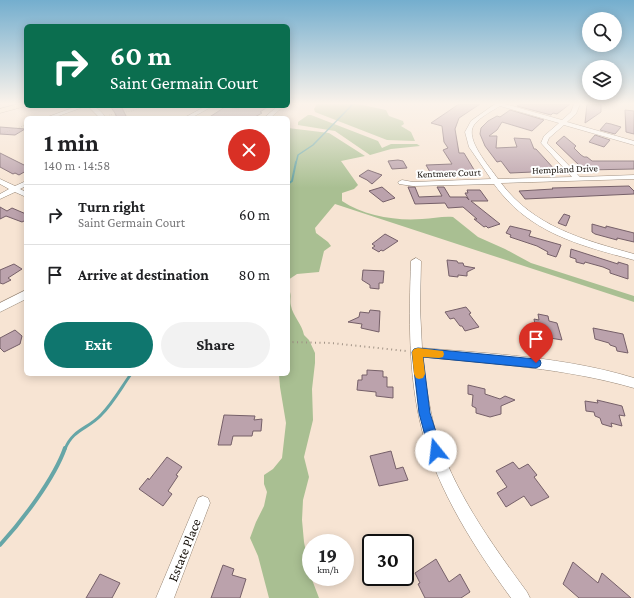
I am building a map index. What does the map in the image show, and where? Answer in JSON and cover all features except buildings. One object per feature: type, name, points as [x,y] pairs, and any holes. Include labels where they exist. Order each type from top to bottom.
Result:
[{"type":"street","points":[[469,132],[472,147],[509,198],[519,208],[544,226],[579,241],[634,257]]},
{"type":"street","points":[[552,132],[546,137],[544,143],[578,178]]},
{"type":"street","points":[[596,132],[634,143]]},
{"type":"street","name":"Hempland Drive","points":[[497,182],[634,177]]},
{"type":"street","points":[[0,181],[24,194]]},
{"type":"street","name":"Kentmere Court","points":[[402,182],[413,184],[497,182]]},
{"type":"street","points":[[0,197],[24,184]]},
{"type":"street","points":[[416,261],[415,303],[418,352],[425,413],[436,451],[454,495],[471,526],[487,552],[521,598]]},
{"type":"street","points":[[0,308],[24,295]]},
{"type":"street","points":[[418,352],[566,366],[591,370],[634,383]]},
{"type":"street","name":"Estate Place","points":[[165,598],[203,503]]},
{"type":"path","points":[[290,342],[331,343],[418,352]]},
{"type":"green space","points":[[290,132],[320,132],[329,133],[365,156],[341,161],[358,185],[354,189],[342,193],[342,201],[351,206],[370,214],[391,218],[426,219],[453,217],[478,237],[531,263],[634,296],[634,302],[335,204],[315,228],[316,233],[331,246],[324,251],[319,272],[297,274],[290,279]]},
{"type":"green space","points":[[336,132],[355,132],[378,141],[382,148],[391,144],[417,144],[420,146],[391,149],[370,155]]},
{"type":"green space","points":[[366,132],[411,132],[415,141],[387,140]]},
{"type":"green space","points":[[290,293],[292,310],[304,335],[309,340],[315,353],[312,389],[313,420],[304,457],[309,477],[303,500],[302,586],[314,586],[319,598],[269,598],[258,556],[250,538],[264,506],[267,492],[264,484],[264,475],[273,469],[282,458],[286,423],[279,376],[290,376]]},
{"type":"waterway","points":[[296,163],[298,155],[313,145],[326,132]]},
{"type":"waterway","points":[[290,182],[292,181],[296,162]]},
{"type":"waterway","points":[[65,449],[68,442],[76,433],[96,420],[105,410],[130,376]]},
{"type":"waterway","points":[[0,545],[37,499],[53,473],[65,448]]},
{"type":"slow traffic","points":[[419,374],[418,352],[439,354]]},
{"type":"route","points":[[436,451],[425,413],[421,391],[418,352],[536,363]]}]
